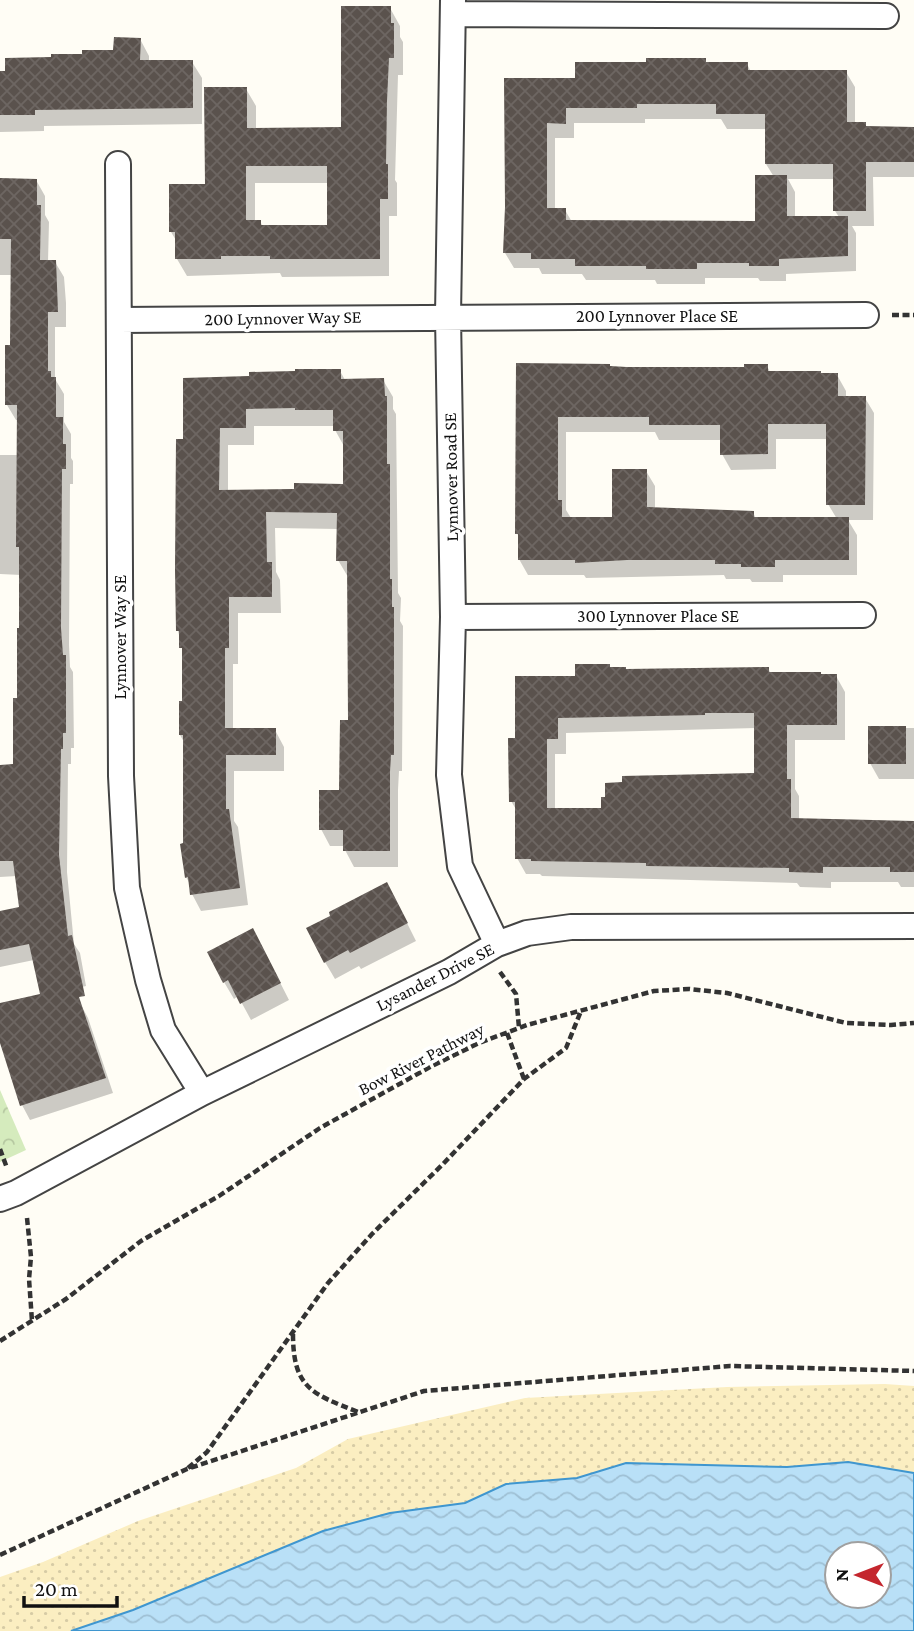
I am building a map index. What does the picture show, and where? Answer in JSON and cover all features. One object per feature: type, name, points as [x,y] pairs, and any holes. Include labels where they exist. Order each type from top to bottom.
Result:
[{"type":"street","points":[[453,7],[886,16]]},
{"type":"street","name":"Lynnover Road SE","points":[[453,7],[448,316],[453,617],[449,775],[460,866],[491,948]]},
{"type":"street","name":"Lynnover Way SE","points":[[118,164],[121,776],[127,888],[148,980],[163,1030],[202,1093]]},
{"type":"street","name":"200 Lynnover Place SE","points":[[448,316],[866,315]]},
{"type":"street","name":"200 Lynnover Way SE","points":[[119,320],[448,316]]},
{"type":"street","name":"300 Lynnover Place SE","points":[[453,617],[863,615]]},
{"type":"street","name":"Lysander Drive SE","points":[[8,1196],[202,1093],[449,972],[491,948],[527,933],[572,927],[914,926]]},
{"type":"path","points":[[491,948],[516,994],[519,1028]]},
{"type":"path","name":"Bow River Pathway","points":[[0,1341],[66,1299],[141,1241],[219,1196],[320,1128],[432,1066],[519,1028],[654,991],[689,989],[727,993],[846,1023],[914,1023]]},
{"type":"path","points":[[187,1469],[207,1452],[327,1283],[524,1079],[566,1048],[581,1010]]},
{"type":"path","points":[[507,1033],[524,1079]]},
{"type":"path","points":[[0,1149],[8,1196],[26,1214],[29,1226],[32,1321]]},
{"type":"path","points":[[293,1333],[293,1356],[298,1376],[319,1397],[359,1412]]},
{"type":"path","points":[[0,1555],[187,1469],[424,1391],[730,1366],[914,1371]]},
{"type":"sand","points":[[885,1384],[914,1386],[914,1473],[848,1462],[787,1467],[626,1463],[577,1478],[506,1484],[465,1503],[390,1513],[323,1531],[133,1610],[71,1631],[0,1631],[0,1577],[43,1562],[138,1521],[296,1468],[348,1439],[525,1398],[727,1387]]},
{"type":"green space","points":[[0,1090],[26,1150],[0,1162]]},
{"type":"water","points":[[848,1462],[914,1473],[914,1631],[71,1631],[133,1610],[323,1531],[390,1513],[465,1503],[506,1484],[577,1478],[626,1463],[787,1467]]},
{"type":"building","points":[[341,6],[391,6],[394,58],[389,58],[387,101],[388,199],[380,199],[380,259],[221,256],[221,259],[175,259],[175,232],[169,232],[169,184],[205,184],[204,87],[247,87],[247,128],[341,127]],"holes":[[[246,166],[327,166],[327,225],[261,225],[261,220],[246,220]]]},
{"type":"building","points":[[114,37],[141,38],[140,60],[193,60],[193,108],[35,110],[35,115],[0,115],[0,71],[5,71],[5,58],[51,57],[51,54],[82,54],[82,50],[113,50]]},
{"type":"building","points":[[646,58],[706,58],[706,62],[748,62],[748,70],[847,70],[847,122],[866,122],[866,126],[914,127],[914,162],[866,162],[866,211],[833,211],[833,164],[765,164],[765,114],[716,114],[716,104],[637,104],[637,108],[566,108],[566,124],[547,123],[547,208],[566,208],[566,220],[755,221],[755,175],[787,175],[787,216],[848,216],[848,256],[779,259],[779,266],[697,263],[697,269],[646,269],[646,266],[575,266],[575,259],[531,259],[531,253],[503,253],[504,78],[575,78],[575,62],[646,62]]},
{"type":"building","points":[[0,178],[37,179],[37,205],[41,205],[40,260],[56,260],[58,312],[48,312],[48,371],[51,371],[51,377],[56,377],[56,417],[63,417],[63,444],[66,444],[66,469],[62,469],[61,628],[63,655],[66,655],[66,733],[63,733],[61,749],[59,855],[68,936],[72,935],[85,996],[79,997],[106,1078],[20,1106],[0,1043],[0,1003],[40,994],[29,944],[0,950],[0,911],[19,907],[13,861],[0,861],[0,765],[13,764],[13,698],[17,698],[19,628],[19,547],[16,547],[17,405],[5,405],[5,345],[10,345],[11,239],[0,239]]},
{"type":"building","points":[[516,363],[610,364],[626,367],[744,367],[744,364],[768,364],[768,371],[838,373],[838,396],[866,396],[865,505],[826,505],[826,424],[768,424],[768,454],[720,455],[720,425],[649,425],[649,417],[558,417],[558,500],[562,500],[562,517],[612,517],[612,469],[647,469],[647,507],[754,511],[754,517],[849,517],[849,560],[775,560],[775,567],[741,567],[741,564],[715,564],[715,560],[575,563],[575,560],[518,560],[518,534],[515,534]]},
{"type":"building","points":[[341,369],[341,379],[384,378],[387,396],[387,464],[390,464],[390,579],[394,607],[394,755],[391,755],[390,772],[390,851],[343,851],[343,830],[319,830],[319,790],[339,790],[340,720],[348,720],[347,561],[336,561],[337,513],[266,512],[267,562],[272,562],[272,597],[229,597],[229,648],[225,648],[225,728],[276,728],[276,755],[226,755],[226,809],[229,809],[240,888],[190,895],[180,844],[183,843],[183,735],[179,735],[182,648],[179,648],[179,631],[176,631],[175,570],[176,439],[183,439],[183,378],[249,376],[249,372]],"holes":[[[246,409],[333,410],[333,431],[343,431],[343,484],[294,483],[294,489],[219,490],[220,428],[246,428]]]},
{"type":"building","points":[[575,664],[610,664],[610,667],[626,669],[769,667],[769,672],[837,674],[837,725],[787,725],[787,779],[791,779],[791,818],[914,821],[914,872],[890,872],[890,867],[823,867],[823,873],[789,872],[789,868],[646,866],[646,863],[515,859],[515,802],[509,802],[508,738],[515,738],[515,676],[575,676]],"holes":[[[754,713],[754,773],[622,776],[622,782],[605,783],[605,797],[601,797],[601,808],[547,808],[547,739],[558,739],[558,718]]]},
{"type":"building","points":[[868,726],[906,726],[906,764],[868,764]]},
{"type":"building","points":[[387,882],[408,923],[350,953],[348,950],[324,963],[306,928],[330,916],[329,912]]},
{"type":"building","points":[[253,928],[281,983],[240,1004],[228,980],[223,983],[207,952]]}]
